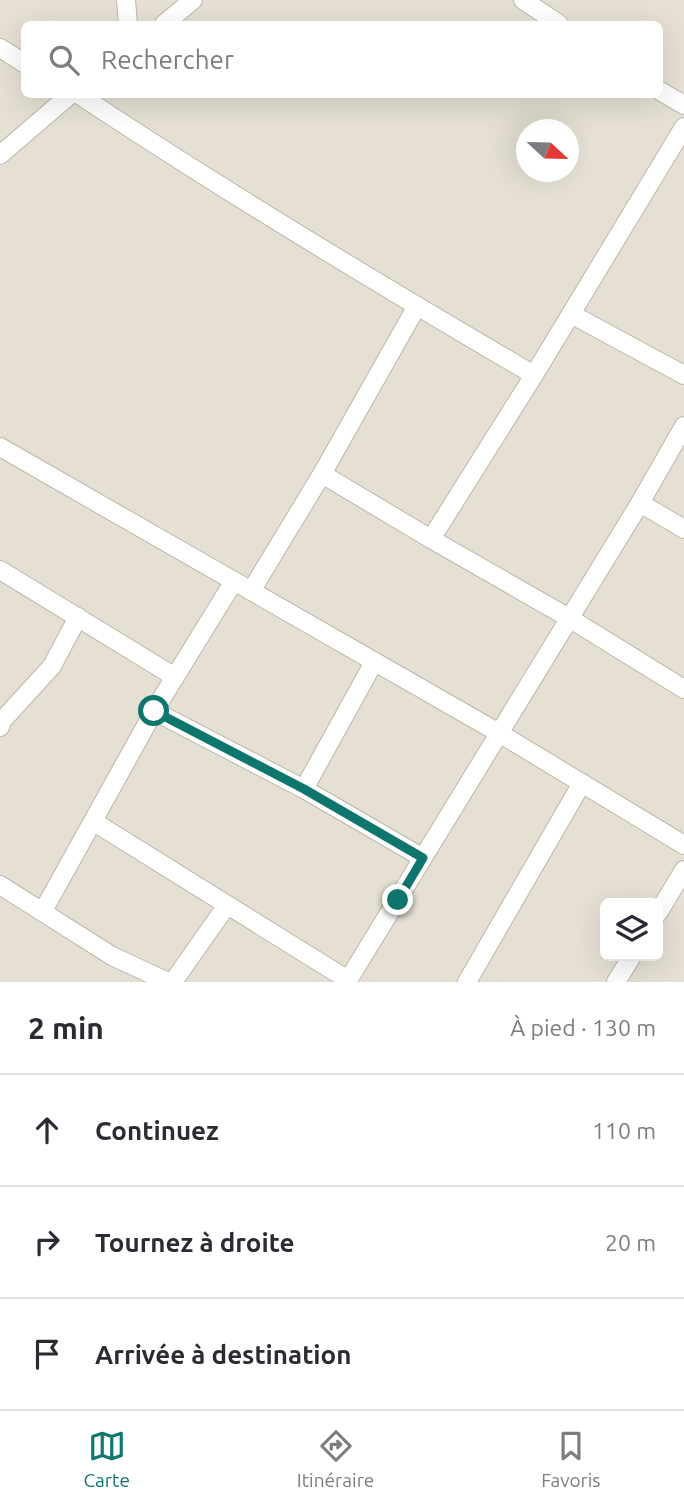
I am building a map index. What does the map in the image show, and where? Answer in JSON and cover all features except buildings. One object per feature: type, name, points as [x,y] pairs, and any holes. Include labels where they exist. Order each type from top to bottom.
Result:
[{"type":"street","points":[[125,0],[128,21]]},
{"type":"street","points":[[168,21],[193,0]]},
{"type":"street","points":[[523,0],[554,21]]},
{"type":"street","points":[[0,48],[21,61]]},
{"type":"street","points":[[663,93],[684,105]]},
{"type":"street","points":[[0,155],[66,98]]},
{"type":"street","points":[[84,98],[170,154],[534,375]]},
{"type":"street","points":[[430,539],[534,375],[684,127]]},
{"type":"street","points":[[251,591],[417,306]]},
{"type":"street","points":[[571,314],[684,375]]},
{"type":"street","points":[[94,822],[348,981],[640,503],[684,426]]},
{"type":"street","points":[[0,447],[499,733],[684,845]]},
{"type":"street","points":[[321,474],[569,618],[684,689]]},
{"type":"street","points":[[640,503],[684,529]]},
{"type":"street","points":[[0,570],[175,677]]},
{"type":"street","points":[[43,911],[154,711],[234,581]]},
{"type":"street","points":[[1,723],[52,666],[78,617]]},
{"type":"street","points":[[304,789],[374,662]]},
{"type":"street","points":[[154,711],[304,789],[423,858]]},
{"type":"street","points":[[467,982],[582,783]]},
{"type":"street","points":[[663,905],[684,870]]},
{"type":"street","points":[[0,885],[112,956],[167,982]]},
{"type":"street","points":[[173,982],[227,905]]},
{"type":"street","points":[[615,982],[629,961]]},
{"type":"shaded area","points":[[0,0],[684,0],[684,982],[0,982]]},
{"type":"route","points":[[154,711],[304,789],[423,858],[398,900]]}]
